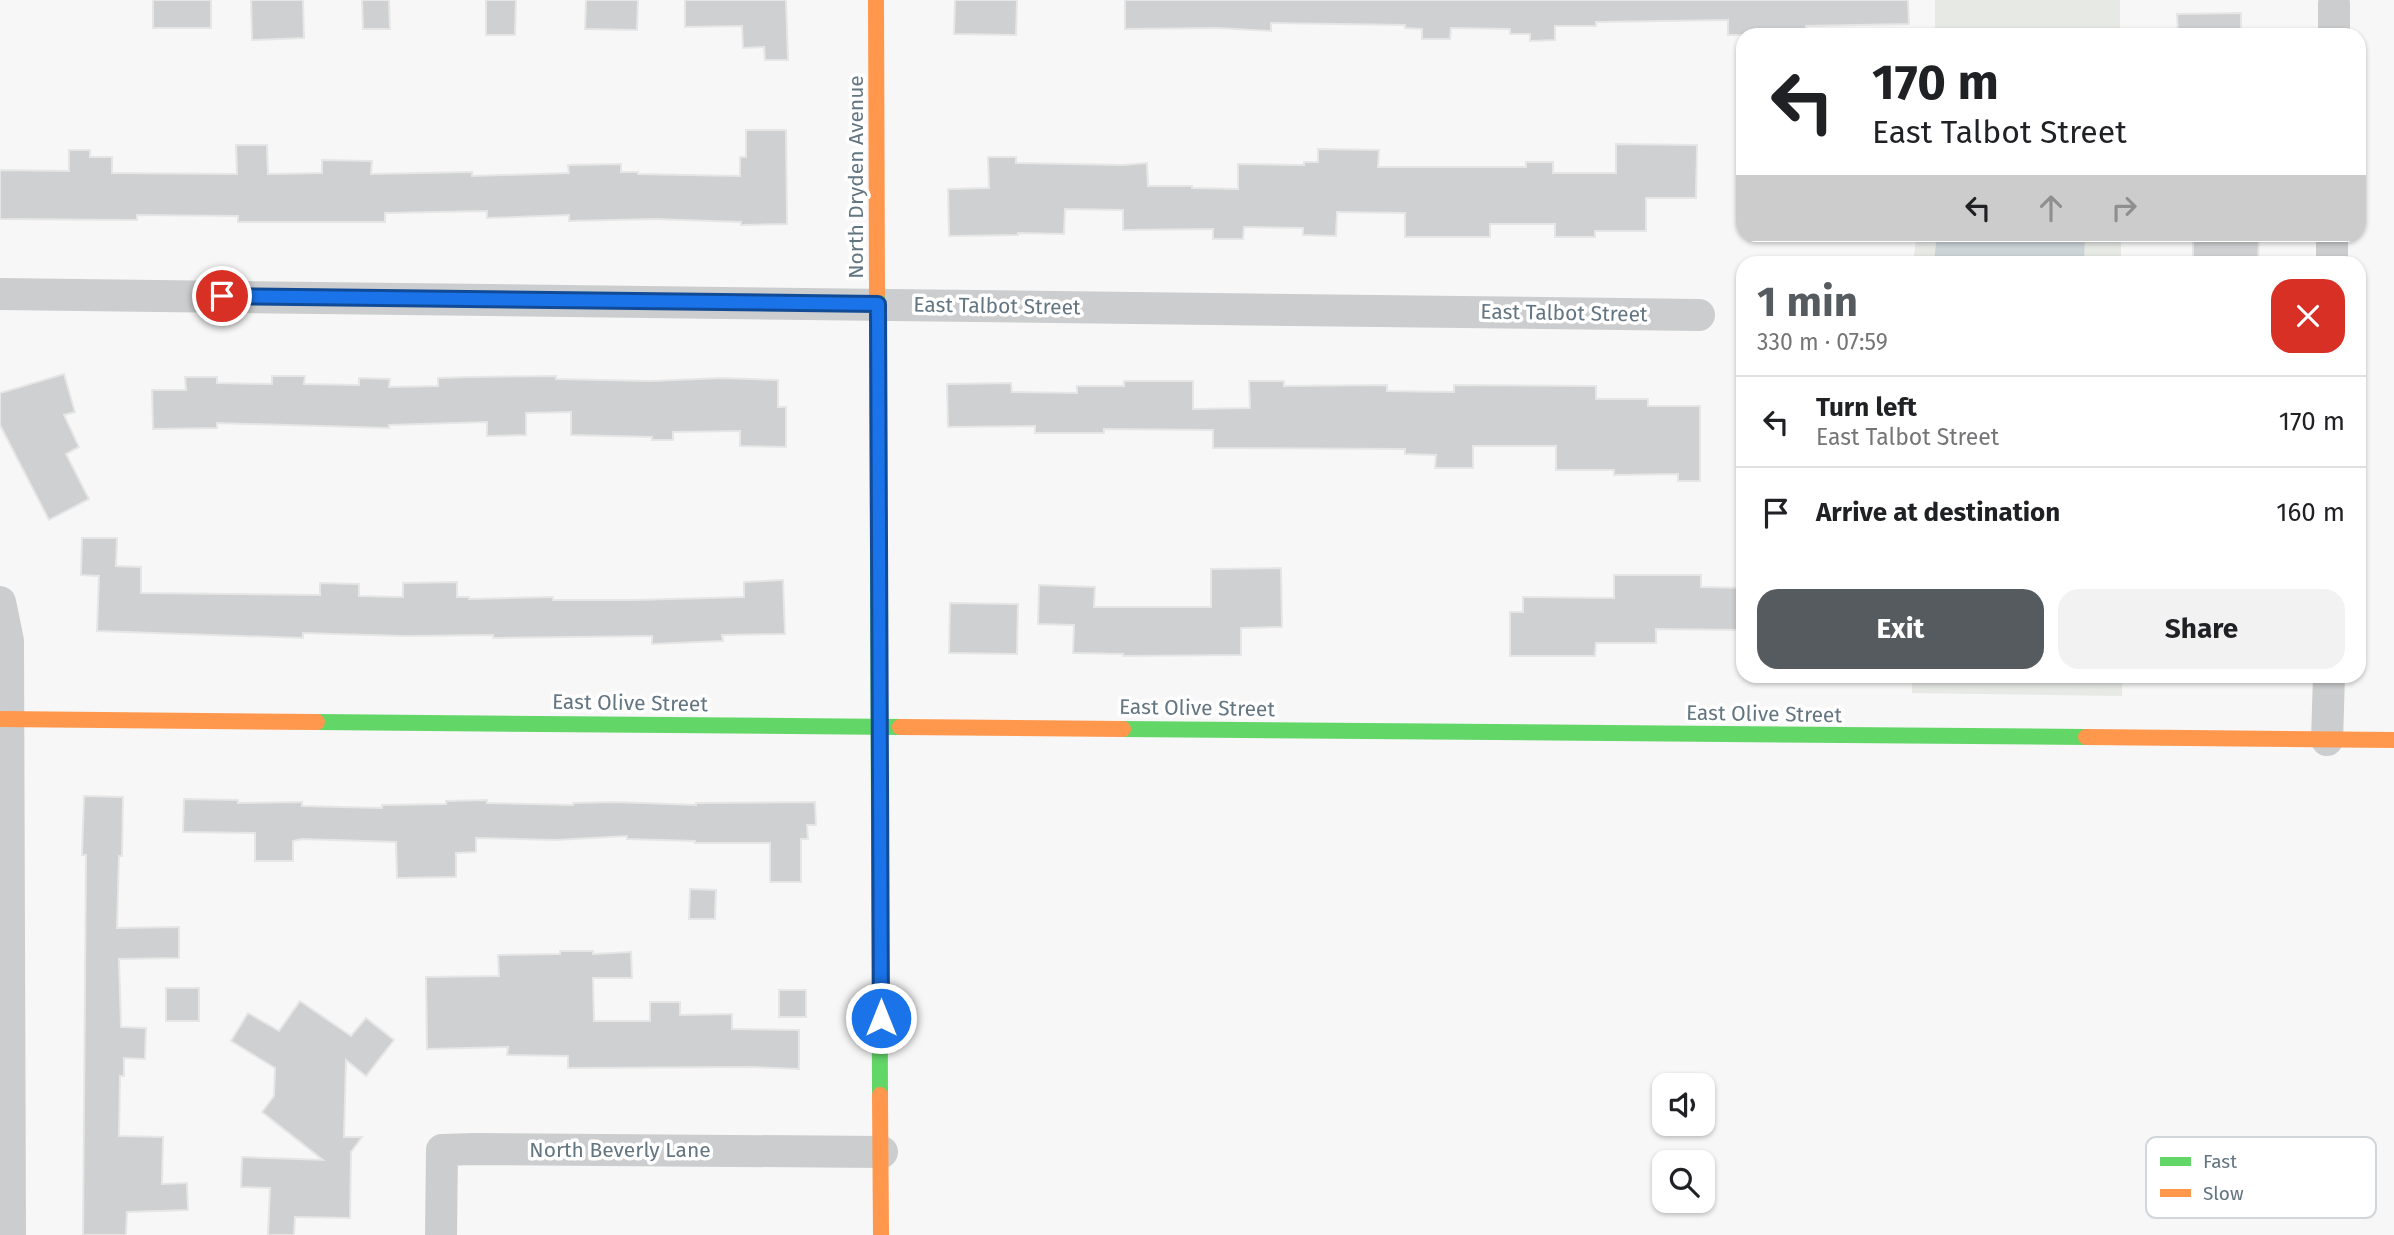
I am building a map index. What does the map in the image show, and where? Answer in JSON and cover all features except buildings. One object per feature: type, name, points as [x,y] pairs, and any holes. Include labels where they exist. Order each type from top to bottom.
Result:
[{"type":"street","name":"North Dryden Avenue","points":[[876,0],[881,1235]]},
{"type":"street","name":"East Talbot Street","points":[[0,293],[1699,315]]},
{"type":"street","points":[[0,602],[8,641],[4,719],[9,1235]]},
{"type":"street","points":[[2327,740],[2329,683]]},
{"type":"street","name":"East Olive Street","points":[[4,719],[2394,740]]},
{"type":"street","name":"North Beverly Lane","points":[[441,1235],[442,1150],[882,1152]]},
{"type":"shaded area","points":[[1935,0],[2120,0],[2120,28],[1935,28]]},
{"type":"shaded area","points":[[1916,242],[2121,242],[2121,256],[1914,256]]},
{"type":"shaded area","points":[[1936,242],[2085,242],[2084,256],[1935,256]]},
{"type":"shaded area","points":[[1912,683],[2122,683],[2122,696],[1912,693]]},
{"type":"traffic: fast","points":[[877,294],[880,1095]]},
{"type":"traffic: fast","points":[[317,722],[900,727]]},
{"type":"traffic: fast","points":[[1123,729],[2086,737]]},
{"type":"traffic: slow","points":[[876,0],[877,294]]},
{"type":"traffic: slow","points":[[0,719],[317,722]]},
{"type":"traffic: slow","points":[[900,727],[1123,729]]},
{"type":"traffic: slow","points":[[2086,737],[2394,740]]},
{"type":"traffic: slow","points":[[880,1095],[881,1235]]},
{"type":"route","points":[[222,296],[878,304],[881,1018]]}]
